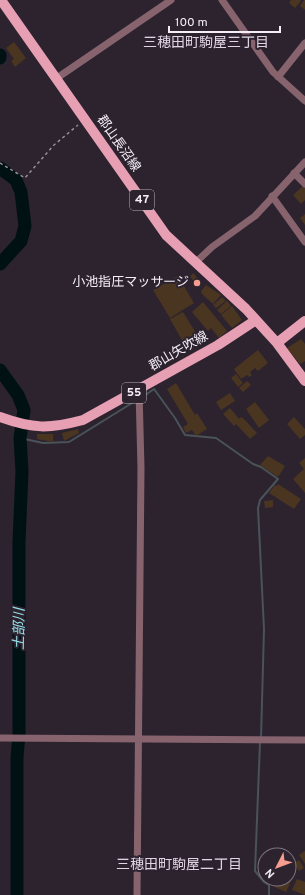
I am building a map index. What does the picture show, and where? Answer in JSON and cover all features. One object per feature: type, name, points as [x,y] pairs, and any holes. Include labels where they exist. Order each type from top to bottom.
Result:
[{"type":"main road","name":"郡山長沼線","points":[[1,0],[166,235],[256,320],[277,343],[305,381]]},
{"type":"main road","name":"郡山矢吹線","points":[[0,417],[30,425],[47,427],[59,426],[83,420],[218,345],[256,320]]},
{"type":"main road","points":[[277,343],[305,321]]},
{"type":"street","points":[[57,78],[170,0]]},
{"type":"street","points":[[222,0],[264,61],[278,77],[305,101]]},
{"type":"street","points":[[278,77],[305,43]]},
{"type":"street","points":[[194,263],[212,247],[255,216],[305,162]]},
{"type":"street","points":[[294,173],[305,184]]},
{"type":"street","points":[[272,196],[305,242]]},
{"type":"street","points":[[137,895],[141,468],[139,390]]},
{"type":"street","points":[[0,738],[305,740]]},
{"type":"path","points":[[0,163],[25,178],[54,145],[86,120]]},
{"type":"building","points":[[291,0],[301,1],[295,8],[289,3]]},
{"type":"building","points":[[305,0],[305,10],[300,6]]},
{"type":"building","points":[[14,42],[26,58],[15,67],[11,61],[14,59],[6,48]]},
{"type":"building","points":[[303,186],[305,188],[305,200],[301,204],[293,195]]},
{"type":"building","points":[[305,214],[305,225],[300,218]]},
{"type":"building","points":[[194,273],[201,285],[197,287],[190,276]]},
{"type":"building","points":[[178,276],[194,303],[170,318],[153,290]]},
{"type":"building","points":[[206,285],[221,295],[213,304],[202,294],[201,291]]},
{"type":"building","points":[[222,297],[226,301],[216,308],[213,305]]},
{"type":"building","points":[[227,301],[231,306],[221,314],[217,310]]},
{"type":"building","points":[[203,302],[227,331],[219,338],[211,328],[208,331],[192,312]]},
{"type":"building","points":[[232,306],[242,320],[232,328],[221,315]]},
{"type":"building","points":[[183,312],[201,341],[187,349],[170,319]]},
{"type":"building","points":[[301,339],[305,344],[305,361],[300,364],[287,348]]},
{"type":"building","points":[[258,350],[268,363],[258,371],[255,368],[250,372],[252,375],[249,377],[247,375],[241,379],[234,369]]},
{"type":"building","points":[[236,374],[243,383],[238,387],[231,378]]},
{"type":"building","points":[[247,381],[251,385],[243,392],[239,388]]},
{"type":"building","points":[[176,383],[195,415],[197,413],[207,429],[196,436],[192,430],[186,433],[183,427],[188,424],[167,389]]},
{"type":"building","points":[[230,393],[235,401],[221,410],[216,402]]},
{"type":"building","points":[[255,402],[269,420],[259,428],[246,409]]},
{"type":"building","points":[[230,408],[239,419],[241,417],[244,419],[257,433],[250,439],[236,424],[234,426],[223,414]]},
{"type":"building","points":[[294,417],[305,429],[305,435],[300,439],[287,424]]},
{"type":"building","points":[[78,429],[79,433],[64,441],[62,433]]},
{"type":"building","points":[[37,434],[53,434],[53,442],[37,439]]},
{"type":"building","points":[[268,456],[285,466],[278,477],[260,465]]},
{"type":"building","points":[[305,458],[305,493],[293,479],[304,469],[299,463]]},
{"type":"building","points":[[278,484],[301,499],[294,509],[269,493],[275,485],[277,486]]},
{"type":"building","points":[[273,500],[273,507],[265,508],[264,501]]},
{"type":"building","points":[[305,851],[305,864],[299,855]]},
{"type":"building","points":[[299,860],[304,868],[299,871],[297,868],[297,861]]},
{"type":"building","points":[[297,879],[305,882],[305,895],[292,890],[293,887],[297,887]]},
{"type":"building","points":[[275,887],[288,887],[286,892]]},
{"type":"waterway","name":"土部川","points":[[0,168],[16,180],[21,192],[25,226],[21,241],[0,264]]},
{"type":"waterway","name":"土部川","points":[[0,370],[18,395],[24,410],[20,438],[22,471],[19,542],[17,895]]},
{"type":"waterway","points":[[141,398],[154,389],[175,418],[185,435],[216,438],[253,464],[261,467],[278,479],[260,500],[258,508],[264,629],[261,738]]},
{"type":"waterway","points":[[20,438],[43,443],[69,442],[137,400]]},
{"type":"waterway","points":[[260,742],[255,871],[264,882],[269,885],[269,895]]},
{"type":"place","name":"小池指圧マッサージ","points":[[197,283]]},
{"type":"district","name":"三穂田町駒屋三丁目","points":[[206,43]]},
{"type":"district","name":"三穂田町駒屋二丁目","points":[[179,865]]}]
